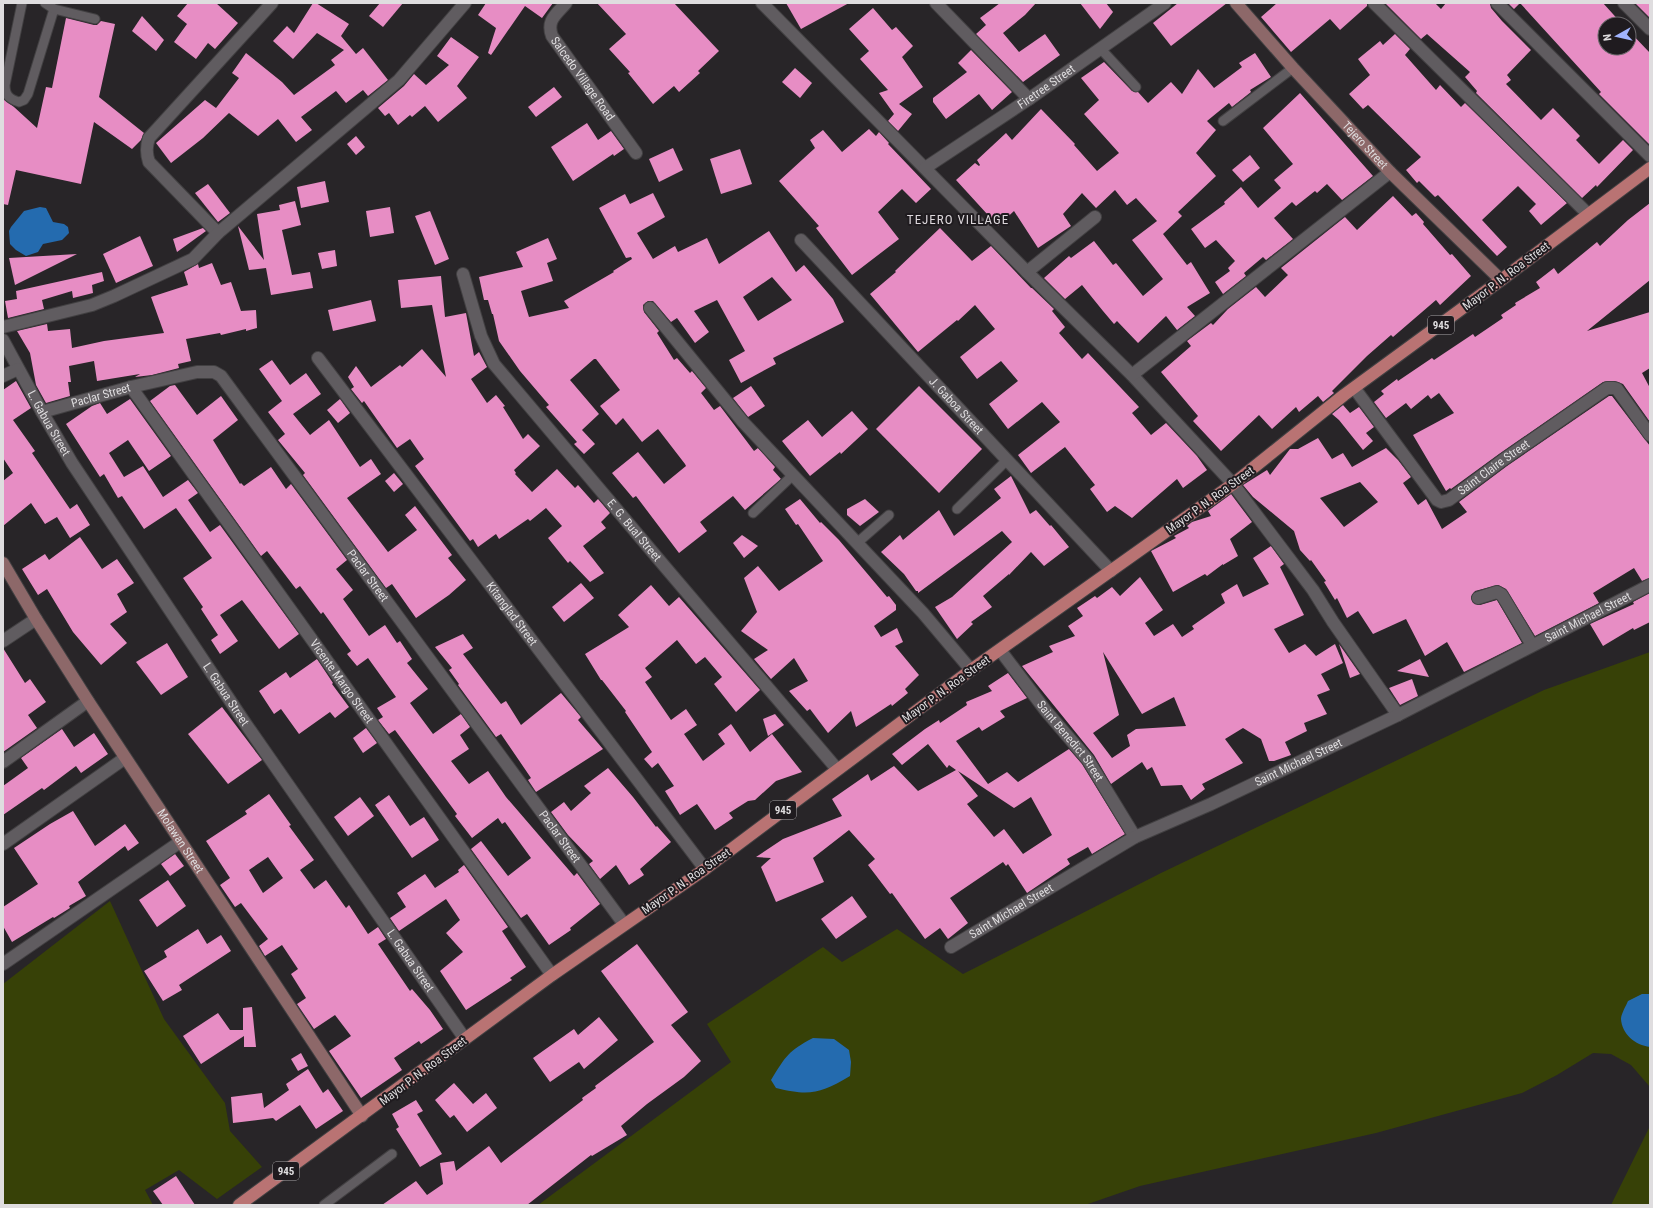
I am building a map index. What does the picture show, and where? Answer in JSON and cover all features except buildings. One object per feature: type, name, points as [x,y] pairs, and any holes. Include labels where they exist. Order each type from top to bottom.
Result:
[{"type":"main road","name":"Mayor P. N. Roa Street","points":[[239,1205],[552,975],[705,869],[971,670],[1233,484],[1344,395],[1650,168]]},
{"type":"street","points":[[218,233],[149,162],[146,154],[146,146],[148,138],[272,3]]},
{"type":"street","points":[[3,327],[85,307],[114,296],[193,259],[218,233],[399,80],[466,3]]},
{"type":"street","name":"Salcedo Village Road","points":[[566,3],[551,21],[549,28],[552,36],[636,153]]},
{"type":"street","points":[[762,3],[1027,272],[1132,375],[1233,484],[1313,590],[1333,622],[1398,715]]},
{"type":"street","points":[[936,3],[1029,99]]},
{"type":"street","name":"Firetree Street","points":[[925,168],[1029,99],[1165,3]]},
{"type":"street","name":"Tejero Street","points":[[1236,3],[1293,68],[1390,172],[1501,280]]},
{"type":"street","points":[[1374,3],[1588,214]]},
{"type":"street","points":[[1497,3],[1650,156]]},
{"type":"street","points":[[1624,3],[1650,29]]},
{"type":"street","points":[[1132,375],[1390,172]]},
{"type":"street","points":[[1027,272],[1095,218]]},
{"type":"street","name":"J. Gaboa Street","points":[[801,240],[1111,571]]},
{"type":"street","name":"E. G. Bual Street","points":[[463,274],[481,336],[494,364],[837,769]]},
{"type":"street","points":[[650,308],[743,422],[923,613],[971,670]]},
{"type":"street","name":"L. Gabua Street","points":[[3,340],[42,412],[72,463],[239,713],[465,1039]]},
{"type":"street","name":"Kitanglad Street","points":[[318,358],[705,869]]},
{"type":"street","points":[[3,376],[18,369]]},
{"type":"street","name":"Paclar Street","points":[[42,412],[131,387],[197,372],[214,372],[220,376],[624,924]]},
{"type":"street","name":"Vicente Margo Street","points":[[131,387],[552,975]]},
{"type":"street","name":"Saint Claire Street","points":[[1355,388],[1437,500],[1441,502],[1449,500],[1503,460],[1607,388],[1617,389],[1650,436]]},
{"type":"street","name":"Molawan Street","points":[[3,563],[36,619],[125,758],[362,1116]]},
{"type":"street","name":"Saint Michael Street","points":[[951,947],[1135,837],[1211,804],[1398,715],[1650,585]]},
{"type":"street","points":[[1478,598],[1497,592],[1502,595],[1532,645]]},
{"type":"street","points":[[3,641],[36,619]]},
{"type":"street","name":"Saint Benedict Street","points":[[1000,650],[1046,711],[1088,760],[1135,837]]},
{"type":"street","points":[[3,762],[88,701]]},
{"type":"street","points":[[3,844],[125,758]]},
{"type":"street","points":[[3,964],[180,842]]},
{"type":"lane","points":[[22,3],[5,85],[5,92],[8,97],[19,102],[24,100],[28,94],[54,9]]},
{"type":"lane","points":[[45,3],[54,9],[95,19]]},
{"type":"lane","points":[[1100,48],[1136,87]]},
{"type":"lane","points":[[1223,121],[1293,68]]},
{"type":"lane","points":[[957,510],[1007,460]]},
{"type":"lane","points":[[754,513],[793,475]]},
{"type":"lane","points":[[857,543],[889,515]]},
{"type":"lane","points":[[324,1205],[392,1154]]},
{"type":"green space","points":[[1650,652],[1650,1087],[1631,1065],[1611,1054],[1593,1053],[1557,1075],[1522,1093],[1376,1133],[1140,1186],[1085,1205],[538,1205],[731,1062],[707,1024],[823,947],[842,962],[897,929],[963,974],[1161,873],[1544,690]]},
{"type":"green space","points":[[110,901],[164,1019],[225,1103],[230,1131],[262,1167],[217,1199],[179,1170],[145,1190],[153,1205],[3,1205],[3,984]]},
{"type":"green space","points":[[1650,1126],[1650,1205],[1611,1205]]},
{"type":"water","points":[[40,207],[46,208],[53,222],[64,224],[68,227],[69,233],[62,240],[43,244],[38,252],[26,256],[10,244],[9,231],[24,211]]},
{"type":"water","points":[[1642,994],[1650,994],[1650,1047],[1639,1044],[1630,1038],[1624,1029],[1621,1019],[1628,1001]]},
{"type":"water","points":[[813,1038],[834,1039],[849,1050],[851,1062],[850,1076],[830,1087],[814,1092],[787,1091],[776,1088],[771,1080],[784,1060],[798,1047]]},
{"type":"district","name":"TEJERO VILLAGE","points":[[958,219]]}]
